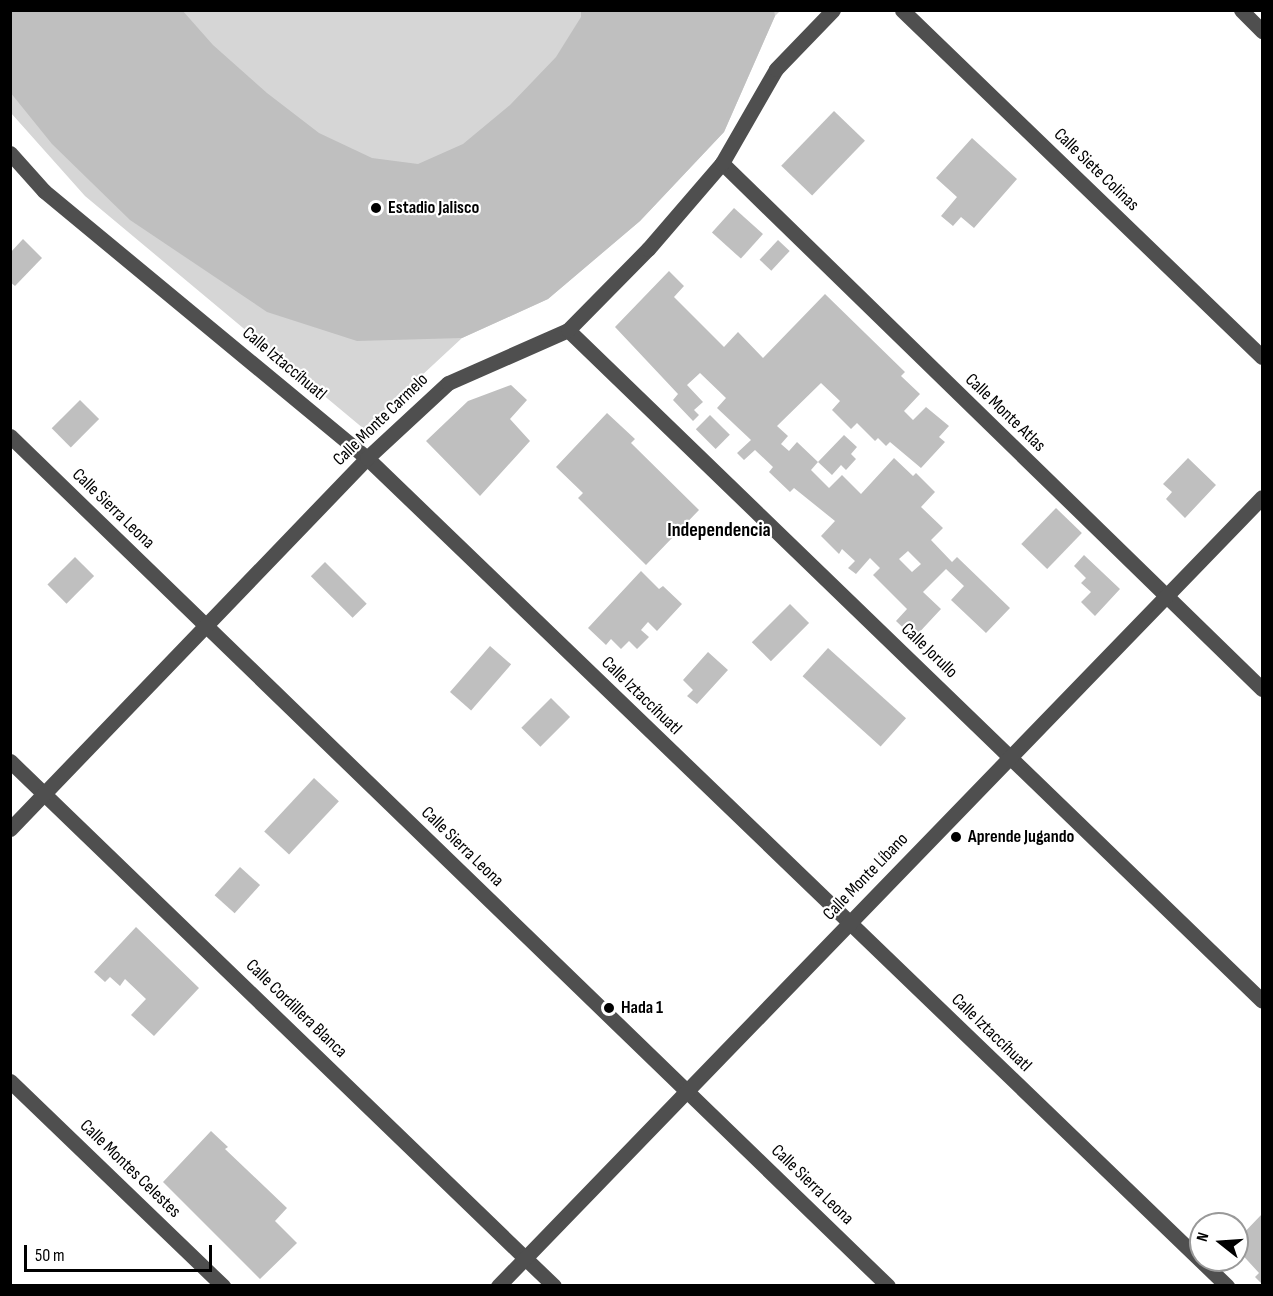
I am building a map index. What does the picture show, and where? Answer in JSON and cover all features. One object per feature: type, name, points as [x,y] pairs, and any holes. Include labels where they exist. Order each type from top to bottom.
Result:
[{"type":"street","name":"Calle Monte Carmelo","points":[[10,829],[367,458],[448,383],[568,330],[648,249],[722,163],[776,69],[833,10]]},
{"type":"street","name":"Calle Siete Colinas","points":[[902,10],[1263,357]]},
{"type":"street","points":[[1241,10],[1263,31]]},
{"type":"street","name":"Calle Iztaccíhuatl","points":[[10,153],[44,190],[367,458],[848,924],[1227,1286]]},
{"type":"street","name":"Calle Monte Atlas","points":[[722,163],[1165,597],[1263,689]]},
{"type":"street","name":"Calle Jorullo","points":[[568,330],[1263,1001]]},
{"type":"street","name":"Calle Sierra Leona","points":[[10,436],[888,1286]]},
{"type":"street","name":"Calle Monte Líbano","points":[[498,1286],[1263,497]]},
{"type":"street","name":"Calle Cordillera Blanca","points":[[10,761],[554,1286]]},
{"type":"street","name":"Calle Montes Celestes","points":[[10,1082],[223,1286]]},
{"type":"shaded area","name":"Estadio Jalisco","points":[[10,11],[780,11],[775,16],[724,132],[640,221],[548,299],[462,338],[364,429],[85,196],[11,113]]},
{"type":"building","name":"Estadio Jalisco","points":[[10,10],[182,10],[213,45],[267,93],[319,133],[372,158],[418,164],[463,144],[510,105],[556,57],[581,17],[581,10],[774,10],[775,16],[724,132],[640,221],[548,299],[462,338],[357,341],[267,312],[130,220],[52,144],[10,92]]},
{"type":"building","points":[[834,111],[865,141],[812,196],[781,166]]},
{"type":"building","points":[[972,138],[1017,179],[974,228],[961,217],[953,226],[941,216],[957,197],[936,178]]},
{"type":"building","points":[[734,208],[763,234],[741,259],[712,233]]},
{"type":"building","points":[[23,239],[42,258],[15,286],[10,282],[10,253]]},
{"type":"building","points":[[778,240],[790,251],[771,271],[760,260]]},
{"type":"building","points":[[669,271],[684,286],[674,297],[724,347],[738,332],[763,358],[825,294],[905,372],[901,376],[920,394],[904,411],[913,420],[926,407],[949,426],[939,437],[945,442],[921,468],[890,442],[886,446],[878,438],[875,441],[857,423],[851,429],[832,410],[840,401],[821,383],[777,426],[788,436],[781,444],[789,451],[797,442],[818,462],[811,470],[829,488],[842,475],[861,494],[894,458],[913,476],[916,473],[935,492],[921,507],[943,528],[931,540],[952,562],[957,557],[1010,608],[986,633],[951,600],[964,586],[946,569],[923,592],[941,609],[914,638],[896,621],[907,609],[873,575],[880,568],[870,558],[856,574],[848,568],[855,561],[842,549],[839,554],[821,536],[835,521],[794,488],[790,492],[769,472],[773,467],[755,450],[744,460],[737,453],[751,440],[717,408],[726,398],[700,373],[687,385],[703,402],[694,410],[699,415],[693,421],[673,400],[678,394],[615,327]],"holes":[[[908,551],[921,564],[912,572],[899,559]]]},
{"type":"building","points":[[511,385],[527,400],[510,419],[530,441],[480,496],[426,441],[468,401]]},
{"type":"building","points":[[80,400],[99,419],[71,447],[52,428]]},
{"type":"building","points":[[607,413],[635,439],[631,443],[699,510],[646,565],[578,498],[583,493],[556,467]]},
{"type":"building","points":[[710,415],[730,435],[716,449],[696,429]]},
{"type":"building","points":[[844,435],[857,447],[851,454],[856,459],[846,470],[841,465],[832,475],[818,462]]},
{"type":"building","points":[[1188,458],[1216,485],[1185,518],[1166,499],[1172,492],[1163,484]]},
{"type":"building","points":[[1056,508],[1082,533],[1047,569],[1021,544]]},
{"type":"building","points":[[1084,555],[1120,589],[1095,616],[1081,602],[1091,592],[1081,583],[1086,578],[1074,566]]},
{"type":"building","points":[[75,557],[94,576],[67,604],[47,585]]},
{"type":"building","points":[[325,562],[367,604],[353,618],[311,576]]},
{"type":"building","points":[[641,571],[659,589],[663,586],[682,604],[657,631],[648,622],[641,630],[649,637],[637,649],[629,641],[621,649],[611,639],[606,645],[588,628]]},
{"type":"building","points":[[790,604],[809,623],[771,661],[752,642]]},
{"type":"building","points":[[490,646],[511,664],[471,710],[450,692]]},
{"type":"building","points":[[828,648],[906,718],[881,746],[803,676]]},
{"type":"building","points":[[708,652],[728,670],[697,704],[687,696],[693,690],[683,680]]},
{"type":"building","points":[[551,698],[570,717],[540,747],[521,728]]},
{"type":"building","points":[[314,778],[339,801],[289,855],[264,831]]},
{"type":"building","points":[[240,867],[260,885],[235,913],[215,895]]},
{"type":"building","points":[[136,927],[199,988],[154,1036],[131,1015],[146,999],[125,979],[120,986],[110,977],[105,982],[94,972]]},
{"type":"building","points":[[211,1131],[228,1147],[225,1149],[287,1208],[275,1221],[297,1243],[260,1279],[163,1182]]},
{"type":"building","points":[[1262,1214],[1262,1284],[1255,1277],[1259,1273],[1249,1262],[1249,1228]]},
{"type":"place","name":"Estadio Jalisco","points":[[376,208]]},
{"type":"place","name":"Aprende Jugando","points":[[956,837]]},
{"type":"place","name":"Hada 1","points":[[609,1008]]},
{"type":"district","name":"Independencia","points":[[719,530]]}]
